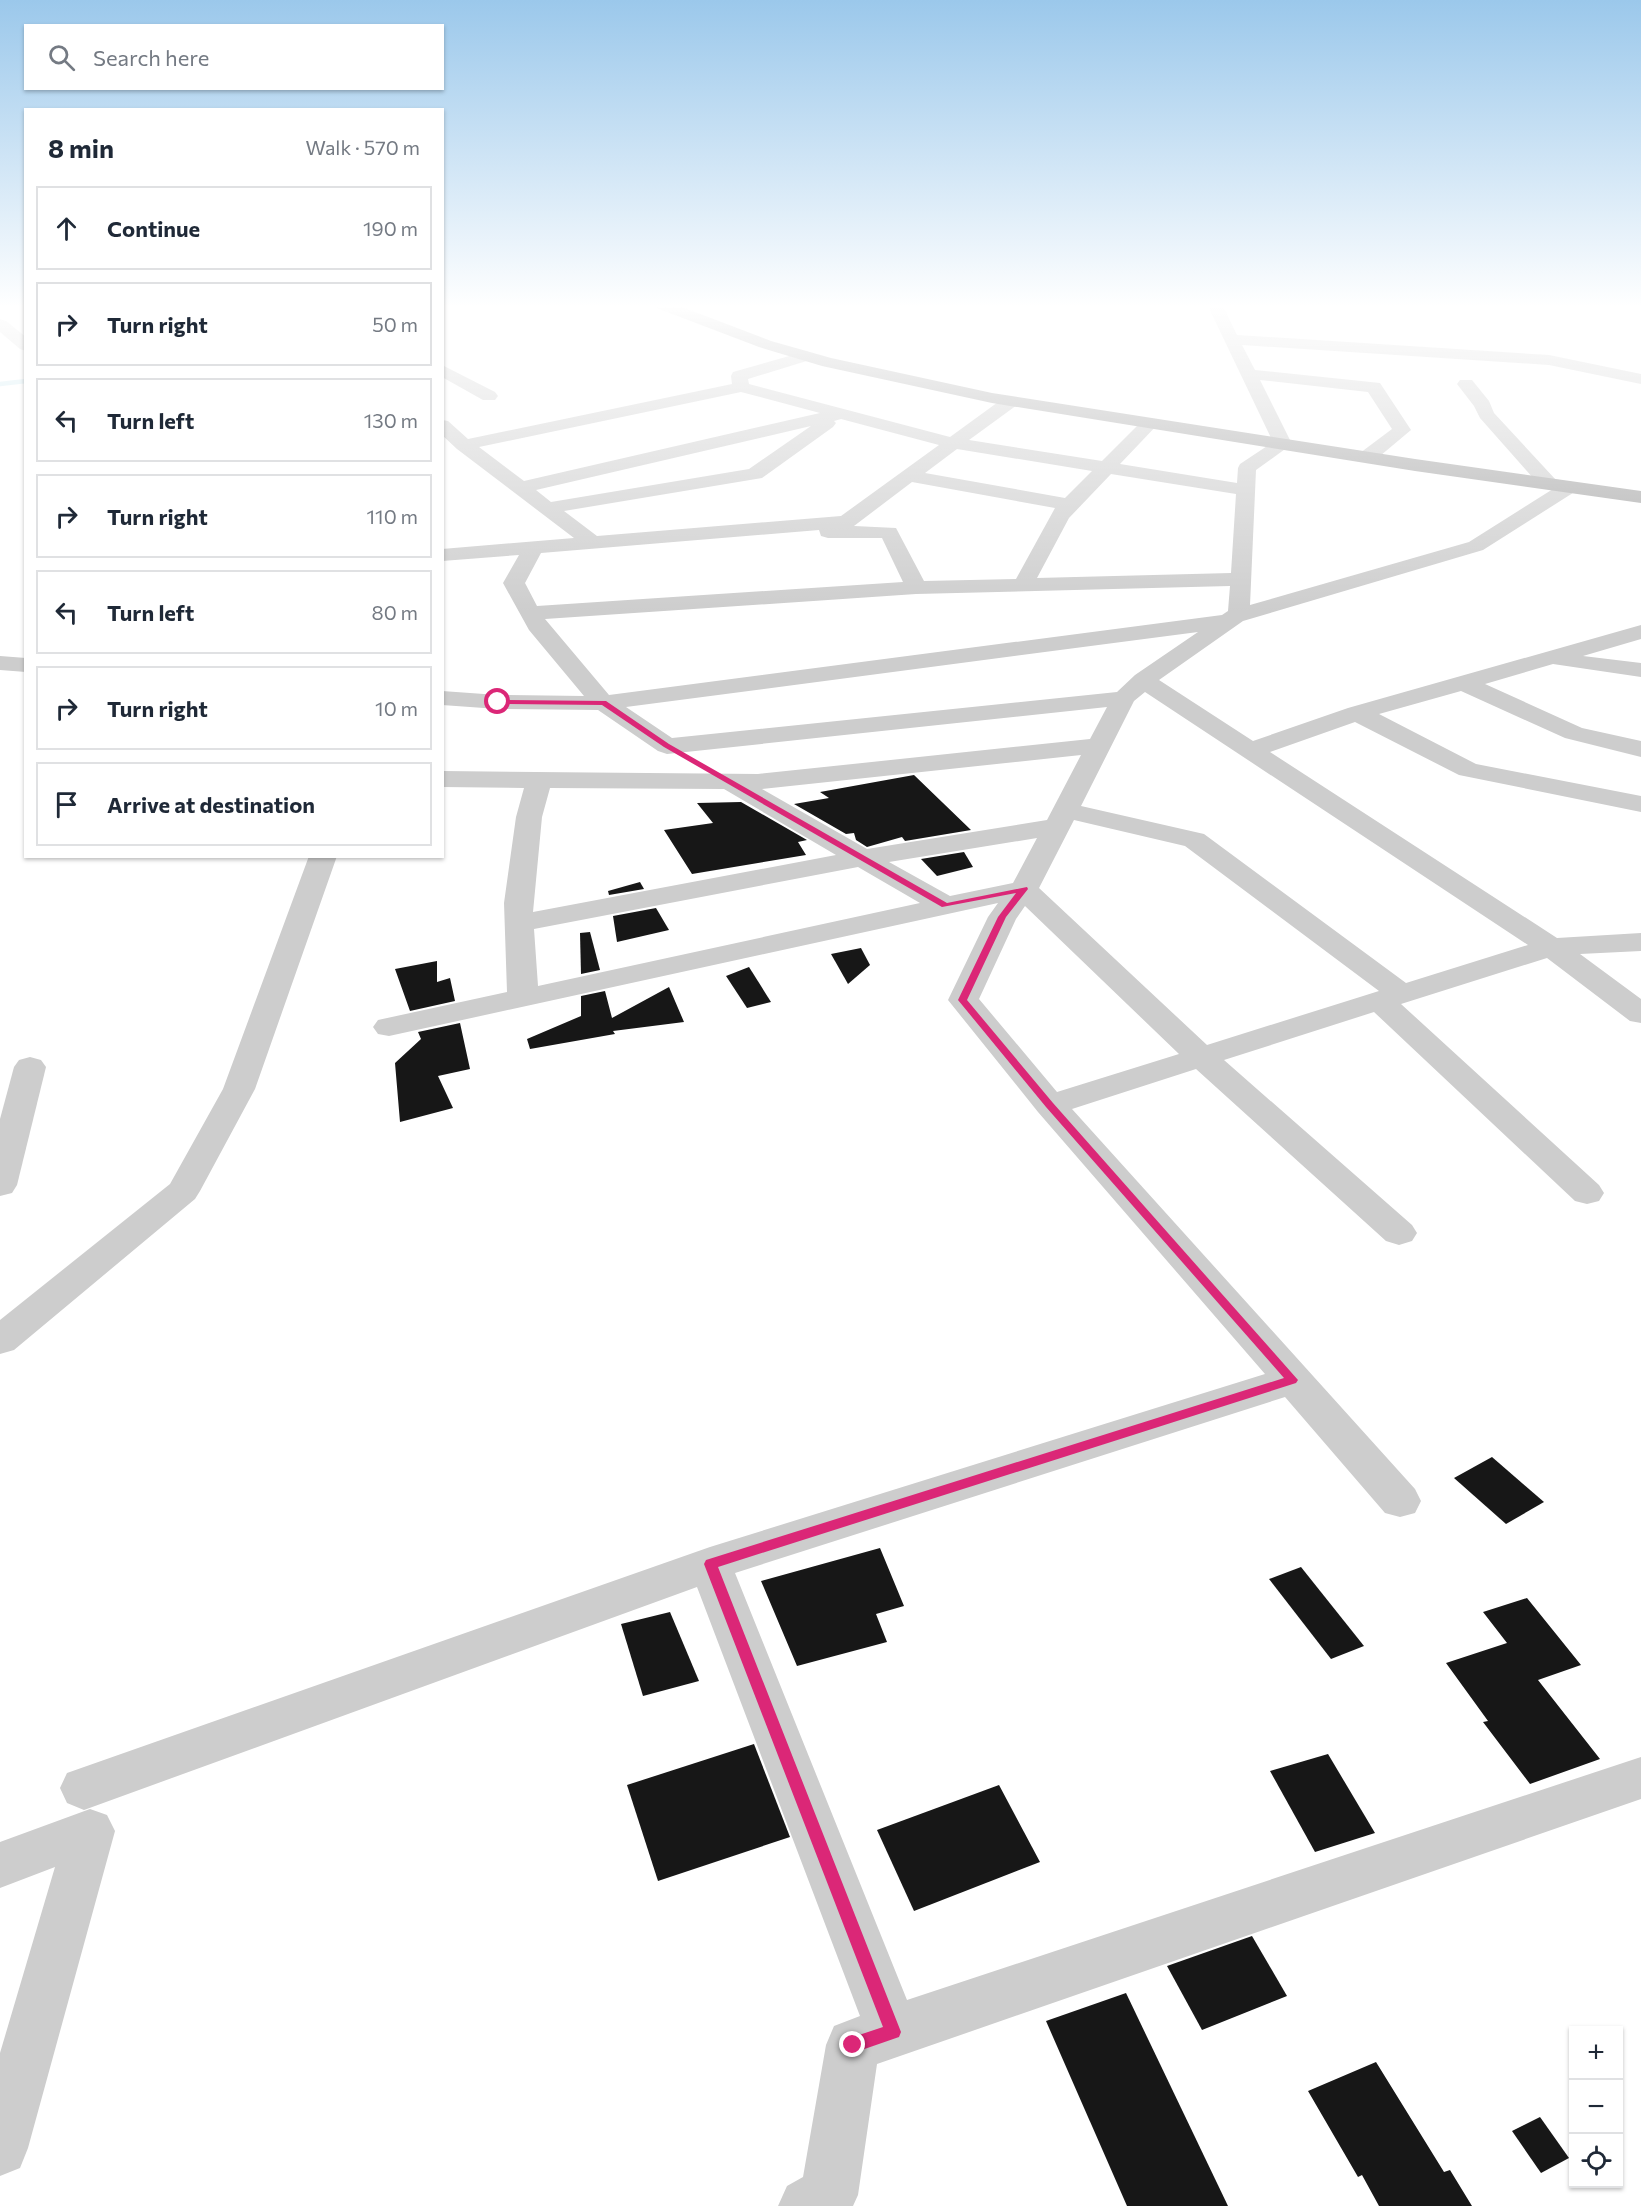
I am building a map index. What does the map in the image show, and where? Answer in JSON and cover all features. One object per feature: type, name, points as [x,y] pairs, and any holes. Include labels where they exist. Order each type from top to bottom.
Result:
[{"type":"main road","points":[[1049,407],[1641,497]]},
{"type":"street","points":[[464,445],[646,407]]},
{"type":"street","points":[[815,407],[953,443],[1245,490]]},
{"type":"street","points":[[444,555],[846,522],[1003,407]]},
{"type":"street","points":[[1265,407],[1283,444],[1247,468],[1239,614],[1143,680],[1124,698],[1024,889],[1002,917],[963,1000],[1050,1105],[1400,1502]]},
{"type":"street","points":[[1367,457],[1402,430],[1387,407]]},
{"type":"street","points":[[1484,407],[1486,414],[1549,484]]},
{"type":"street","points":[[520,488],[841,414]]},
{"type":"street","points":[[548,508],[755,474],[841,414]]},
{"type":"street","points":[[1023,585],[1060,515],[1150,423]]},
{"type":"street","points":[[444,427],[464,445],[593,543]]},
{"type":"street","points":[[909,476],[1070,505]]},
{"type":"street","points":[[444,698],[498,702],[603,703],[1231,619],[1476,546],[1569,487]]},
{"type":"street","points":[[711,533],[890,532],[916,588]]},
{"type":"street","points":[[534,548],[514,582],[537,625],[603,703],[666,746],[945,906]]},
{"type":"street","points":[[529,613],[916,588],[1241,579]]},
{"type":"street","points":[[1250,750],[1357,713],[1641,632]]},
{"type":"street","points":[[1548,658],[1641,670]]},
{"type":"street","points":[[0,663],[24,664]]},
{"type":"street","points":[[1143,680],[1551,947],[1641,1014]]},
{"type":"street","points":[[1463,683],[1574,733],[1641,749]]},
{"type":"street","points":[[666,746],[1124,698]]},
{"type":"street","points":[[1357,713],[1467,770],[1641,804]]},
{"type":"street","points":[[444,779],[758,782],[1099,746]]},
{"type":"street","points":[[523,998],[518,903],[529,817],[539,780]]},
{"type":"street","points":[[519,923],[1061,818],[1194,840],[1391,997],[1587,1193]]},
{"type":"street","points":[[0,1340],[183,1191],[239,1089],[322,858]]},
{"type":"street","points":[[389,1027],[1024,889]]},
{"type":"street","points":[[1024,889],[1201,1058],[1398,1233]]},
{"type":"street","points":[[1050,1105],[1551,947],[1641,942]]},
{"type":"street","points":[[0,1185],[18,1086]]},
{"type":"street","points":[[84,1788],[710,1564],[1292,1380]]},
{"type":"street","points":[[710,1564],[893,2032]]},
{"type":"street","points":[[807,2206],[829,2195],[853,2045],[1641,1778]]},
{"type":"street","points":[[0,1865],[90,1831],[0,2148]]},
{"type":"building","points":[[914,775],[971,830],[905,841],[902,837],[867,847],[856,840],[854,833],[846,834],[794,804],[829,798],[820,792]]},
{"type":"building","points":[[741,802],[807,840],[798,842],[806,855],[692,874],[664,830],[713,823],[697,803]]},
{"type":"building","points":[[964,852],[973,867],[937,876],[921,859]]},
{"type":"building","points":[[640,882],[644,889],[609,895],[608,891]]},
{"type":"building","points":[[656,908],[669,930],[617,942],[613,916]]},
{"type":"building","points":[[590,932],[600,970],[581,974],[580,933]]},
{"type":"building","points":[[861,948],[870,965],[848,984],[831,954]]},
{"type":"building","points":[[437,961],[437,982],[450,978],[455,1001],[410,1011],[395,969]]},
{"type":"building","points":[[749,967],[771,1002],[747,1008],[726,976]]},
{"type":"building","points":[[669,987],[684,1022],[613,1031],[615,1034],[530,1049],[527,1039],[581,1016],[581,996],[605,991],[612,1018]]},
{"type":"building","points":[[460,1023],[470,1069],[438,1076],[453,1108],[400,1122],[395,1063],[421,1039],[418,1032]]},
{"type":"building","points":[[1492,1457],[1544,1502],[1506,1524],[1454,1478]]},
{"type":"building","points":[[880,1548],[904,1606],[876,1614],[887,1642],[797,1666],[761,1581]]},
{"type":"building","points":[[1301,1567],[1364,1646],[1331,1659],[1269,1579]]},
{"type":"building","points":[[1527,1598],[1581,1665],[1538,1680],[1600,1759],[1530,1784],[1483,1722],[1488,1721],[1446,1663],[1507,1643],[1483,1612]]},
{"type":"building","points":[[670,1612],[699,1681],[643,1696],[621,1624]]},
{"type":"building","points":[[754,1744],[790,1837],[658,1881],[627,1785]]},
{"type":"building","points":[[1328,1754],[1375,1833],[1315,1852],[1270,1771]]},
{"type":"building","points":[[999,1785],[1040,1862],[914,1911],[877,1830]]},
{"type":"building","points":[[1252,1936],[1287,1996],[1202,2030],[1167,1966]]},
{"type":"building","points":[[1126,1993],[1228,2206],[1127,2206],[1046,2021]]},
{"type":"building","points":[[1376,2062],[1444,2172],[1450,2170],[1472,2206],[1379,2206],[1362,2175],[1358,2177],[1308,2091]]},
{"type":"building","points":[[1540,2117],[1569,2158],[1541,2173],[1512,2131]]},
{"type":"route","points":[[498,702],[603,703],[666,746],[945,906],[1024,889],[1002,917],[963,1000],[1050,1105],[1292,1380],[710,1564],[893,2032],[853,2045]]}]
